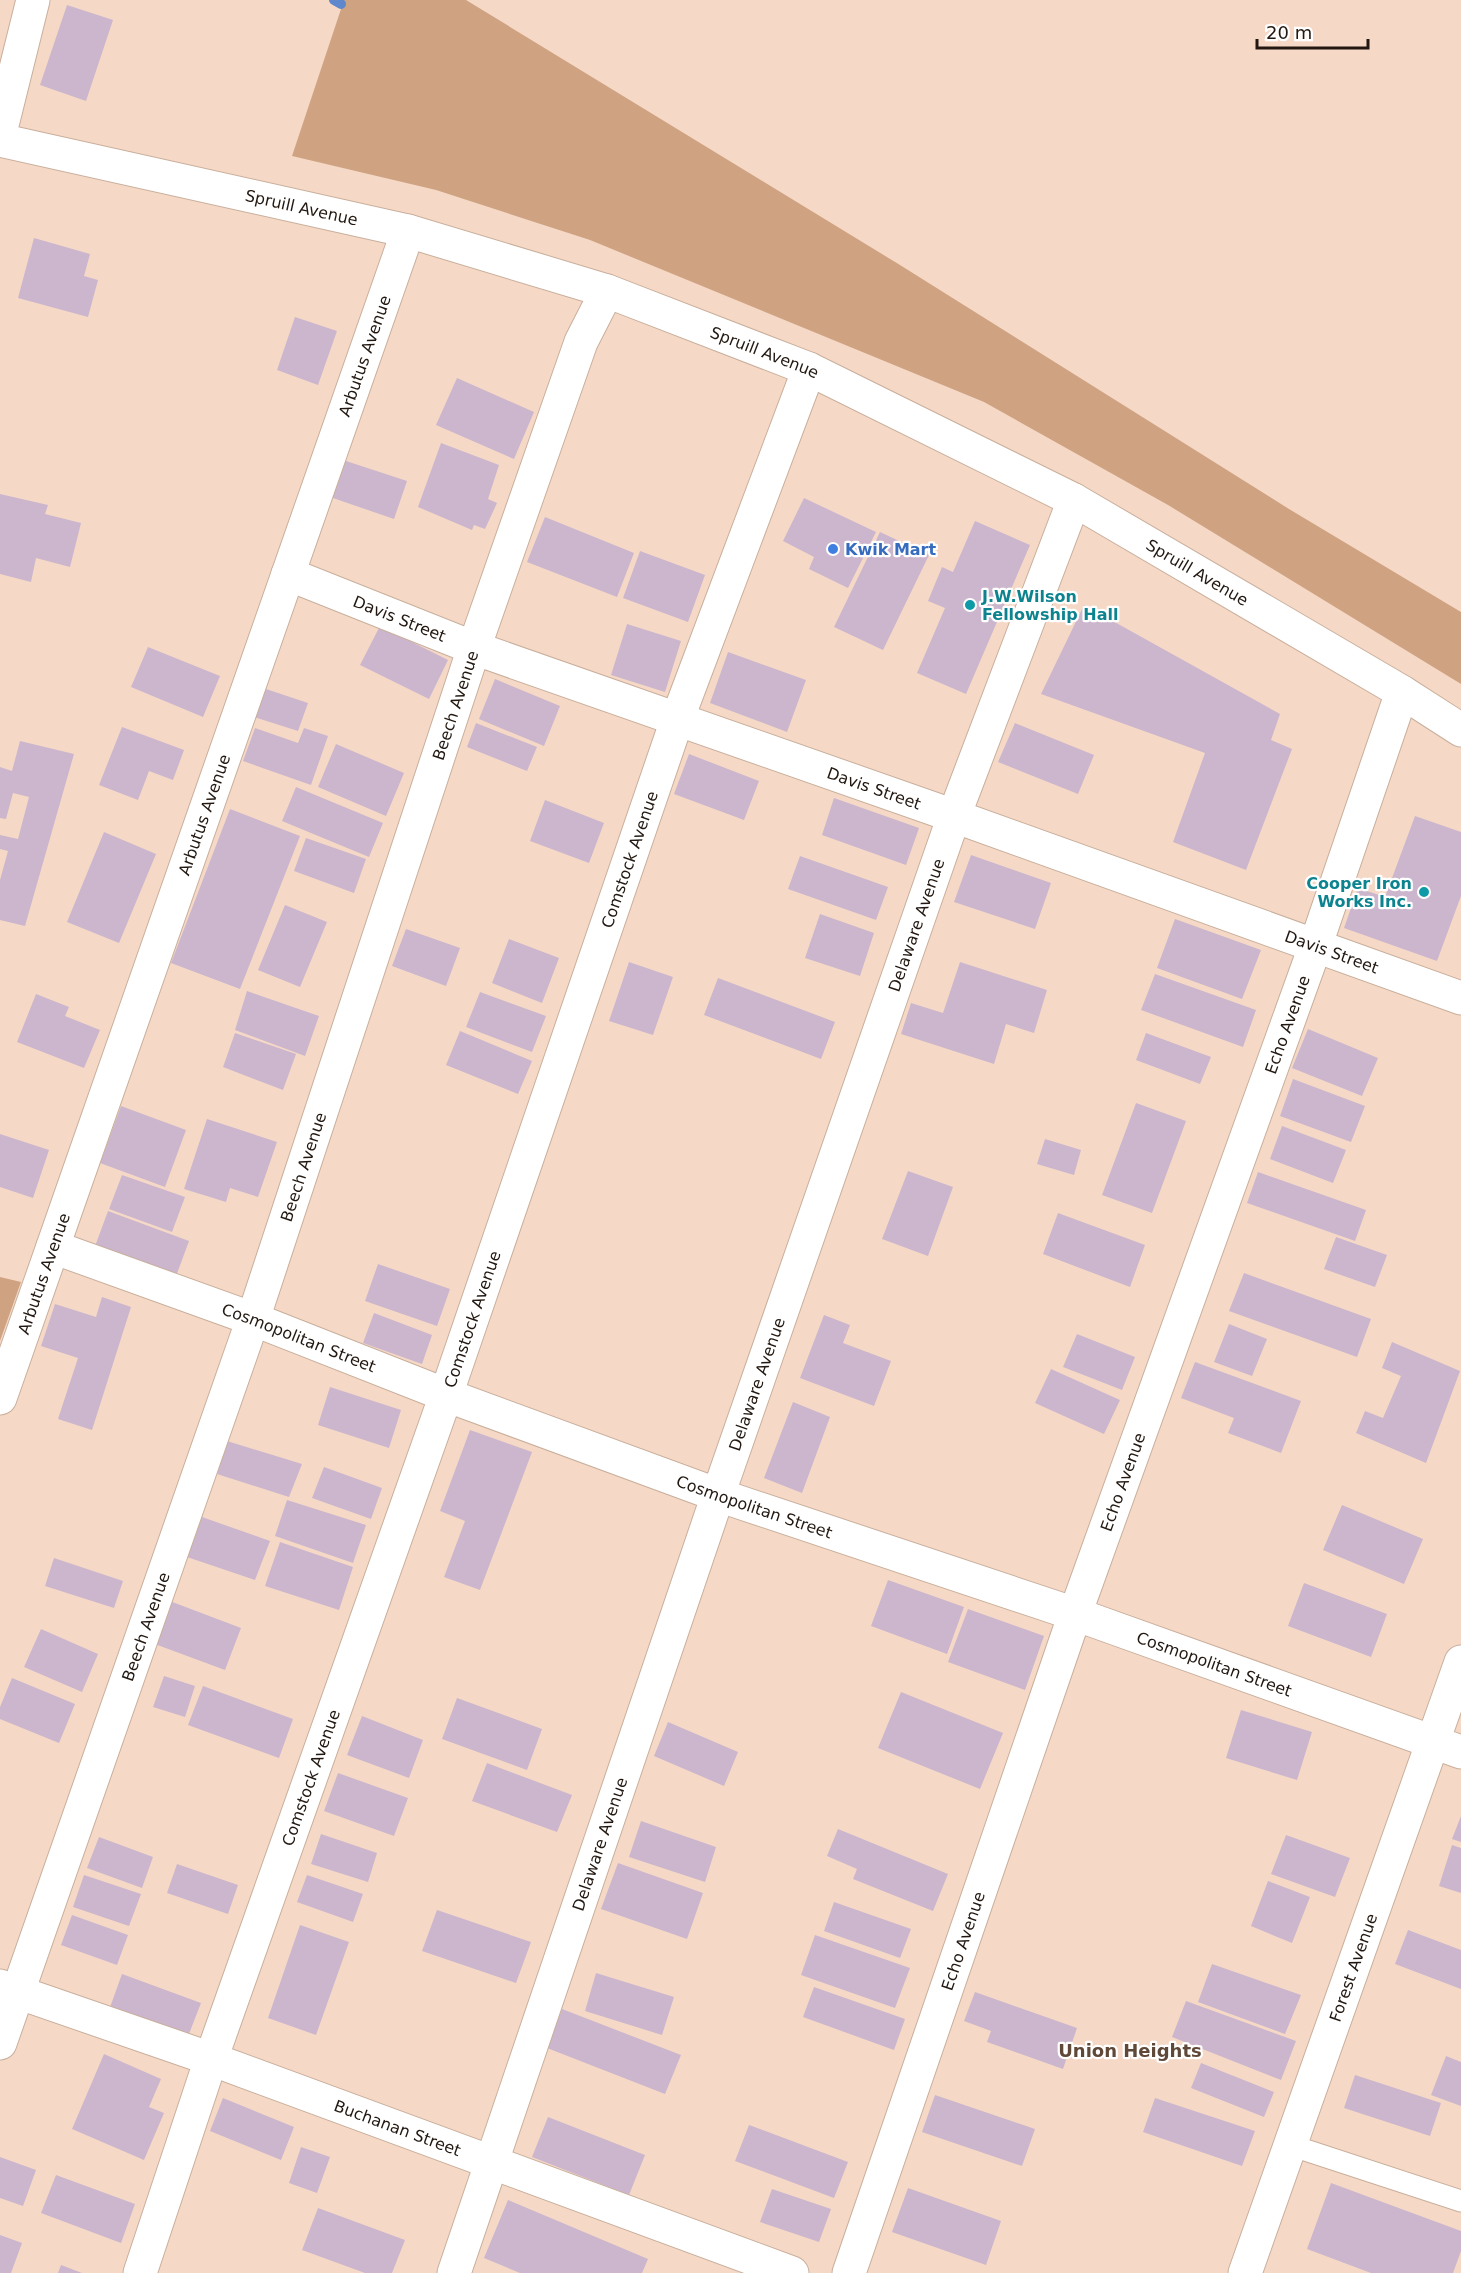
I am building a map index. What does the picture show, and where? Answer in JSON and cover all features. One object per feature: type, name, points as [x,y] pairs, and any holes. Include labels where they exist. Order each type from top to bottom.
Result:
[{"type":"street","points":[[0,133],[33,0]]},
{"type":"street","name":"Spruill Avenue","points":[[0,140],[408,231],[607,291],[810,369],[1074,500],[1402,692],[1461,730]]},
{"type":"street","name":"Arbutus Avenue","points":[[0,1398],[408,231]]},
{"type":"street","name":"Beech Avenue","points":[[0,2043],[9,1989],[253,1319],[474,648],[581,342],[607,291]]},
{"type":"street","name":"Comstock Avenue","points":[[140,2273],[211,2059],[446,1395],[677,720],[810,369]]},
{"type":"street","name":"Delaware Avenue","points":[[454,2273],[718,1495],[954,816],[1074,500]]},
{"type":"street","name":"Davis Street","points":[[288,574],[474,648],[954,816],[1461,998]]},
{"type":"street","name":"Echo Avenue","points":[[849,2273],[1075,1614],[1315,947],[1402,692]]},
{"type":"street","name":"Cosmopolitan Street","points":[[53,1247],[253,1319],[446,1395],[718,1495],[1075,1614],[1447,1746]]},
{"type":"street","name":"Forest Avenue","points":[[1245,2273],[1290,2145],[1447,1746],[1461,1662]]},
{"type":"street","name":"Buchanan Street","points":[[9,1989],[211,2059],[792,2273]]},
{"type":"lane","points":[[1290,2145],[1461,2201]]},
{"type":"shaded area","points":[[344,0],[466,0],[900,265],[1289,509],[1461,612],[1461,684],[1168,505],[984,402],[590,240],[436,190],[292,156]]},
{"type":"shaded area","points":[[0,1277],[21,1282],[0,1341]]},
{"type":"building","points":[[67,5],[113,20],[86,101],[40,85]]},
{"type":"building","points":[[34,238],[90,254],[84,276],[98,280],[88,317],[18,298]]},
{"type":"building","points":[[295,317],[337,331],[318,385],[277,370]]},
{"type":"building","points":[[457,378],[534,412],[514,459],[436,425]]},
{"type":"building","points":[[441,443],[499,465],[488,499],[497,503],[485,529],[474,525],[472,530],[418,507]]},
{"type":"building","points":[[343,460],[407,481],[394,519],[330,497]]},
{"type":"building","points":[[0,494],[48,505],[45,514],[81,523],[70,567],[36,558],[31,582],[0,574]]},
{"type":"building","name":"Kwik Mart","points":[[804,498],[876,532],[848,588],[809,569],[814,557],[783,541]]},
{"type":"building","points":[[545,517],[634,553],[617,597],[527,562]]},
{"type":"building","name":"J.W.Wilson Fellowship Hall","points":[[975,521],[1030,545],[966,694],[917,673],[945,608],[928,601],[942,567],[953,572]]},
{"type":"building","points":[[880,532],[929,555],[883,650],[834,627]]},
{"type":"building","points":[[640,551],[705,575],[688,622],[623,598]]},
{"type":"building","points":[[1084,605],[1280,714],[1271,740],[1292,749],[1246,870],[1173,842],[1205,753],[1041,694]]},
{"type":"building","points":[[627,624],[681,641],[665,692],[611,675]]},
{"type":"building","points":[[380,626],[448,660],[429,699],[360,665]]},
{"type":"building","points":[[148,647],[220,676],[203,717],[131,687]]},
{"type":"building","points":[[728,652],[806,680],[787,732],[710,703]]},
{"type":"building","points":[[495,679],[560,706],[544,746],[479,719]]},
{"type":"building","points":[[260,687],[308,703],[298,731],[251,716]]},
{"type":"building","points":[[476,723],[537,747],[527,771],[467,747]]},
{"type":"building","points":[[1015,723],[1094,755],[1078,794],[998,762]]},
{"type":"building","points":[[122,727],[184,750],[173,780],[149,771],[138,800],[99,785]]},
{"type":"building","points":[[255,728],[298,743],[304,728],[328,736],[311,785],[243,761]]},
{"type":"building","points":[[20,741],[74,754],[25,926],[0,920],[0,880],[8,851],[0,849],[0,835],[18,839],[29,797],[13,793],[6,819],[0,818],[0,767],[12,771]]},
{"type":"building","points":[[336,744],[404,773],[386,816],[318,787]]},
{"type":"building","points":[[689,754],[759,781],[744,820],[674,794]]},
{"type":"building","points":[[296,787],[383,823],[369,857],[282,821]]},
{"type":"building","points":[[834,798],[919,828],[906,865],[822,835]]},
{"type":"building","points":[[545,800],[604,823],[589,863],[530,841]]},
{"type":"building","points":[[230,809],[300,836],[240,989],[171,963]]},
{"type":"building","name":"Cooper Iron Works Inc.","points":[[1415,816],[1461,832],[1461,896],[1437,961],[1344,928],[1358,888],[1385,897]]},
{"type":"building","points":[[104,832],[156,854],[119,943],[67,922]]},
{"type":"building","points":[[306,838],[366,859],[354,893],[294,871]]},
{"type":"building","points":[[971,855],[1051,883],[1035,929],[954,902]]},
{"type":"building","points":[[800,856],[888,887],[876,920],[788,889]]},
{"type":"building","points":[[285,905],[327,922],[300,987],[258,970]]},
{"type":"building","points":[[820,914],[874,933],[860,976],[805,958]]},
{"type":"building","points":[[1175,919],[1261,950],[1242,999],[1157,968]]},
{"type":"building","points":[[406,929],[460,948],[446,986],[392,966]]},
{"type":"building","points":[[509,939],[559,958],[542,1003],[492,983]]},
{"type":"building","points":[[629,962],[673,977],[653,1035],[609,1021]]},
{"type":"building","points":[[960,962],[1047,990],[1034,1033],[1006,1024],[994,1064],[901,1034],[911,1003],[943,1013]]},
{"type":"building","points":[[1155,974],[1256,1010],[1243,1047],[1141,1010]]},
{"type":"building","points":[[718,978],[835,1022],[821,1059],[704,1015]]},
{"type":"building","points":[[247,991],[319,1016],[305,1056],[235,1030]]},
{"type":"building","points":[[480,992],[546,1016],[532,1052],[466,1027]]},
{"type":"building","points":[[36,994],[69,1007],[65,1016],[100,1030],[84,1068],[17,1042]]},
{"type":"building","points":[[1308,1029],[1378,1058],[1362,1096],[1292,1068]]},
{"type":"building","points":[[460,1031],[532,1061],[518,1094],[446,1065]]},
{"type":"building","points":[[235,1033],[296,1054],[283,1090],[223,1067]]},
{"type":"building","points":[[1146,1033],[1211,1057],[1200,1084],[1136,1060]]},
{"type":"building","points":[[1293,1079],[1365,1106],[1351,1142],[1280,1116]]},
{"type":"building","points":[[1136,1103],[1186,1121],[1152,1213],[1102,1195]]},
{"type":"building","points":[[121,1106],[186,1130],[165,1187],[100,1163]]},
{"type":"building","points":[[207,1119],[277,1142],[258,1197],[230,1188],[226,1202],[184,1189]]},
{"type":"building","points":[[1282,1126],[1346,1150],[1333,1183],[1270,1159]]},
{"type":"building","points":[[0,1134],[49,1150],[33,1198],[0,1187]]},
{"type":"building","points":[[1045,1139],[1081,1150],[1074,1175],[1037,1164]]},
{"type":"building","points":[[908,1171],[953,1187],[928,1256],[882,1239]]},
{"type":"building","points":[[1258,1172],[1366,1210],[1355,1241],[1247,1203]]},
{"type":"building","points":[[122,1175],[185,1197],[172,1232],[109,1209]]},
{"type":"building","points":[[108,1211],[189,1241],[175,1279],[94,1249]]},
{"type":"building","points":[[1058,1213],[1145,1245],[1130,1287],[1043,1254]]},
{"type":"building","points":[[1336,1237],[1387,1255],[1375,1287],[1324,1269]]},
{"type":"building","points":[[378,1264],[450,1289],[437,1326],[365,1301]]},
{"type":"building","points":[[1244,1273],[1371,1319],[1357,1357],[1229,1311]]},
{"type":"building","points":[[102,1297],[131,1307],[92,1430],[58,1419],[78,1358],[41,1346],[55,1304],[96,1317]]},
{"type":"building","points":[[374,1313],[432,1335],[422,1364],[363,1343]]},
{"type":"building","points":[[824,1315],[850,1325],[843,1343],[891,1361],[874,1406],[800,1378]]},
{"type":"building","points":[[1229,1324],[1267,1339],[1252,1376],[1214,1362]]},
{"type":"building","points":[[1077,1334],[1135,1357],[1122,1390],[1063,1367]]},
{"type":"building","points":[[1392,1342],[1460,1371],[1426,1463],[1356,1433],[1365,1411],[1383,1418],[1401,1376],[1382,1368]]},
{"type":"building","points":[[1195,1362],[1301,1401],[1281,1453],[1228,1433],[1234,1418],[1181,1398]]},
{"type":"building","points":[[1051,1369],[1120,1400],[1104,1434],[1035,1403]]},
{"type":"building","points":[[330,1387],[401,1410],[389,1448],[318,1425]]},
{"type":"building","points":[[793,1402],[830,1417],[802,1493],[764,1478]]},
{"type":"building","points":[[470,1430],[532,1452],[480,1590],[444,1577],[465,1521],[440,1511]]},
{"type":"building","points":[[227,1441],[302,1464],[289,1497],[217,1474]]},
{"type":"building","points":[[324,1467],[382,1488],[371,1519],[312,1498]]},
{"type":"building","points":[[287,1500],[366,1525],[353,1563],[275,1536]]},
{"type":"building","points":[[1342,1505],[1423,1539],[1404,1584],[1323,1550]]},
{"type":"building","points":[[202,1517],[270,1541],[255,1580],[187,1557]]},
{"type":"building","points":[[280,1542],[353,1567],[339,1610],[265,1586]]},
{"type":"building","points":[[54,1558],[123,1581],[114,1608],[45,1586]]},
{"type":"building","points":[[888,1580],[964,1607],[947,1654],[871,1626]]},
{"type":"building","points":[[1304,1583],[1387,1614],[1371,1657],[1288,1626]]},
{"type":"building","points":[[167,1600],[241,1628],[225,1670],[152,1643]]},
{"type":"building","points":[[968,1609],[1044,1636],[1025,1690],[948,1662]]},
{"type":"building","points":[[41,1629],[98,1654],[82,1692],[24,1667]]},
{"type":"building","points":[[164,1676],[195,1686],[185,1717],[153,1707]]},
{"type":"building","points":[[12,1678],[75,1704],[59,1743],[0,1719],[0,1707]]},
{"type":"building","points":[[203,1686],[293,1719],[279,1758],[188,1725]]},
{"type":"building","points":[[901,1692],[1003,1733],[980,1789],[878,1748]]},
{"type":"building","points":[[457,1698],[542,1729],[527,1770],[442,1739]]},
{"type":"building","points":[[1241,1710],[1312,1732],[1297,1780],[1226,1758]]},
{"type":"building","points":[[362,1716],[423,1740],[409,1778],[347,1755]]},
{"type":"building","points":[[668,1722],[738,1752],[724,1786],[654,1756]]},
{"type":"building","points":[[487,1763],[572,1795],[557,1832],[472,1801]]},
{"type":"building","points":[[338,1773],[408,1798],[394,1836],[324,1811]]},
{"type":"building","points":[[1461,1816],[1461,1842],[1452,1839]]},
{"type":"building","points":[[641,1821],[716,1847],[705,1882],[629,1857]]},
{"type":"building","points":[[838,1829],[948,1874],[933,1911],[853,1879],[857,1869],[827,1856]]},
{"type":"building","points":[[321,1834],[377,1853],[368,1882],[311,1864]]},
{"type":"building","points":[[1286,1835],[1350,1858],[1335,1897],[1271,1874]]},
{"type":"building","points":[[99,1837],[153,1857],[142,1888],[87,1868]]},
{"type":"building","points":[[1452,1845],[1461,1848],[1461,1893],[1439,1886]]},
{"type":"building","points":[[618,1863],[703,1893],[687,1939],[601,1909]]},
{"type":"building","points":[[177,1864],[238,1885],[228,1914],[167,1893]]},
{"type":"building","points":[[84,1875],[141,1894],[129,1926],[73,1907]]},
{"type":"building","points":[[307,1875],[363,1894],[353,1922],[297,1902]]},
{"type":"building","points":[[1268,1881],[1310,1897],[1292,1943],[1251,1926]]},
{"type":"building","points":[[834,1902],[911,1929],[900,1958],[824,1931]]},
{"type":"building","points":[[437,1910],[531,1942],[516,1983],[422,1951]]},
{"type":"building","points":[[72,1915],[128,1935],[117,1965],[61,1945]]},
{"type":"building","points":[[300,1925],[349,1942],[316,2035],[268,2018]]},
{"type":"building","points":[[1408,1930],[1461,1950],[1461,1989],[1395,1964]]},
{"type":"building","points":[[815,1935],[910,1968],[895,2008],[801,1975]]},
{"type":"building","points":[[1212,1964],[1301,1995],[1285,2034],[1198,2002]]},
{"type":"building","points":[[596,1973],[674,1997],[662,2035],[585,2011]]},
{"type":"building","points":[[122,1974],[201,2003],[187,2039],[109,2010]]},
{"type":"building","points":[[814,1987],[905,2019],[894,2050],[803,2017]]},
{"type":"building","points":[[975,1992],[1077,2028],[1063,2069],[987,2042],[991,2031],[964,2021]]},
{"type":"building","points":[[1186,2001],[1296,2041],[1281,2080],[1172,2037]]},
{"type":"building","points":[[562,2009],[681,2055],[665,2094],[547,2048]]},
{"type":"building","points":[[104,2054],[161,2079],[149,2107],[164,2113],[144,2160],[72,2129]]},
{"type":"building","points":[[1446,2056],[1461,2062],[1461,2106],[1431,2095]]},
{"type":"building","points":[[1201,2063],[1274,2092],[1264,2117],[1191,2088]]},
{"type":"building","points":[[1355,2075],[1441,2103],[1430,2136],[1344,2108]]},
{"type":"building","points":[[935,2095],[1035,2129],[1022,2166],[922,2132]]},
{"type":"building","points":[[223,2098],[294,2127],[281,2160],[210,2131]]},
{"type":"building","points":[[1155,2098],[1255,2131],[1242,2166],[1143,2132]]},
{"type":"building","points":[[548,2117],[645,2155],[629,2195],[532,2157]]},
{"type":"building","points":[[749,2125],[848,2162],[834,2198],[735,2161]]},
{"type":"building","points":[[301,2147],[330,2157],[317,2193],[289,2183]]},
{"type":"building","points":[[0,2157],[36,2170],[23,2206],[0,2198]]},
{"type":"building","points":[[56,2175],[135,2204],[121,2243],[41,2213]]},
{"type":"building","points":[[1331,2183],[1461,2231],[1461,2251],[1453,2273],[1371,2273],[1307,2249]]},
{"type":"building","points":[[908,2188],[1001,2221],[986,2265],[892,2232]]},
{"type":"building","points":[[772,2189],[831,2209],[819,2242],[760,2222]]},
{"type":"building","points":[[508,2200],[648,2259],[642,2273],[520,2273],[484,2258]]},
{"type":"building","points":[[318,2208],[405,2240],[392,2273],[365,2273],[302,2250]]},
{"type":"building","points":[[0,2235],[22,2243],[11,2273],[0,2273]]},
{"type":"building","points":[[61,2265],[82,2273],[58,2273]]},
{"type":"waterway","points":[[334,0],[341,4]]},
{"type":"place","name":"Kwik Mart","points":[[833,549]]},
{"type":"place","name":"J.W.Wilson Fellowship Hall","points":[[970,605]]},
{"type":"place","name":"Cooper Iron Works Inc.","points":[[1424,892]]},
{"type":"district","name":"Union Heights","points":[[1130,2050]]}]
